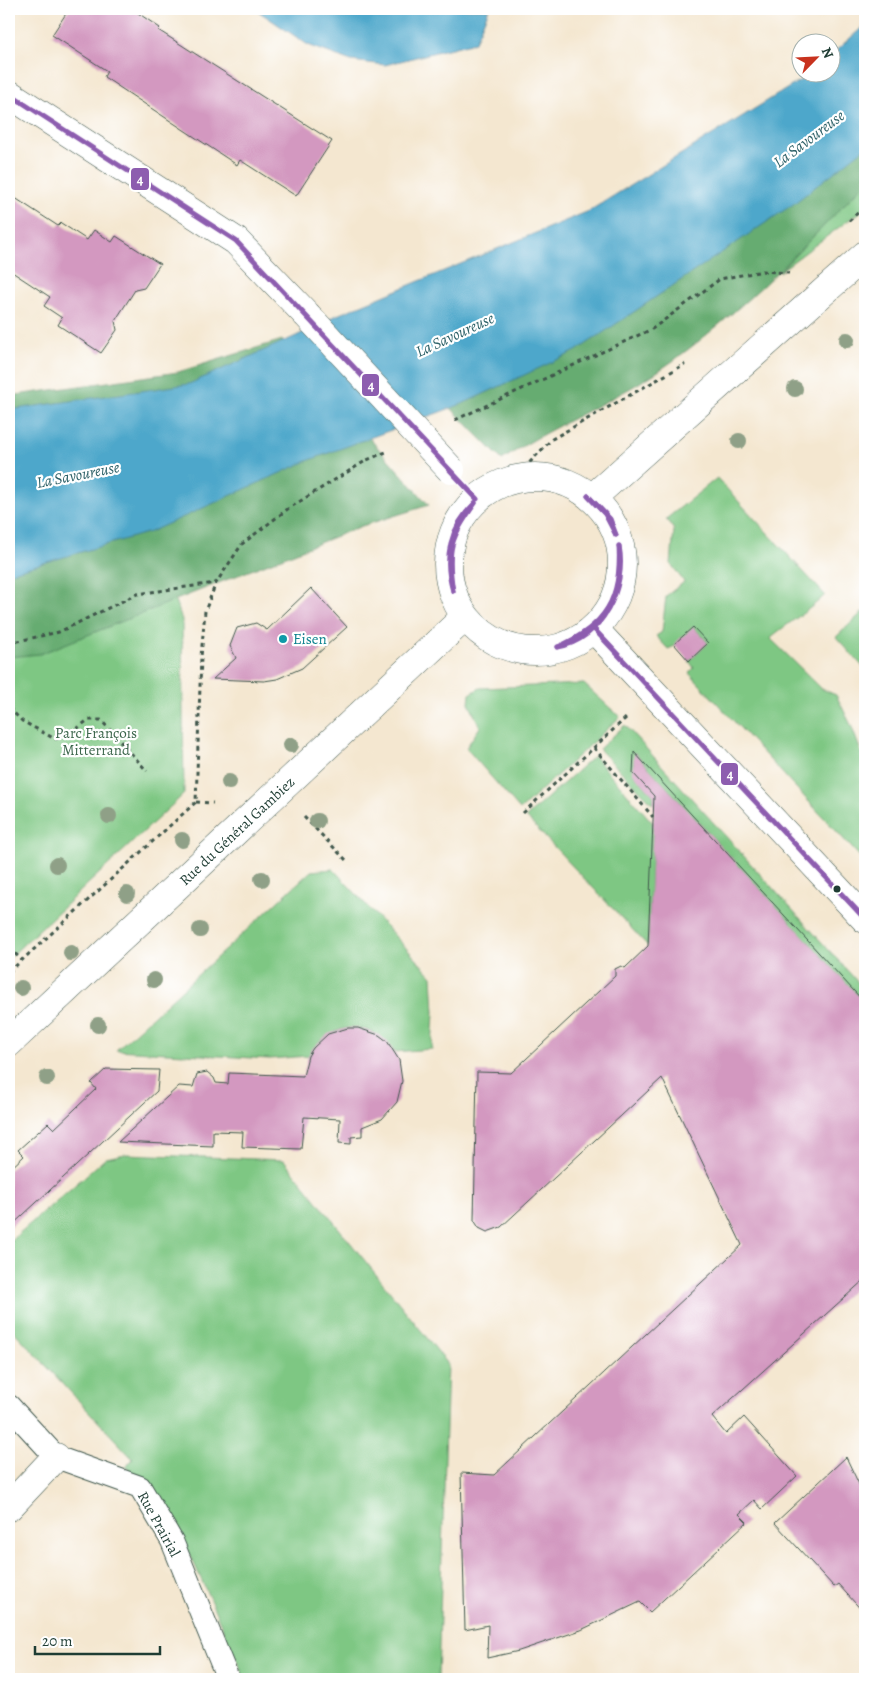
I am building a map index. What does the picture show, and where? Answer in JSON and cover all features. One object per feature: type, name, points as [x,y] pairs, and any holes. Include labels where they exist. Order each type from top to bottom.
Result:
[{"type":"street","points":[[9,94],[236,241],[452,470],[477,499]]},
{"type":"street","points":[[592,498],[865,256]]},
{"type":"street","points":[[541,478],[568,484],[592,498],[610,521],[620,548],[621,578],[611,605],[594,629],[570,645],[541,652],[513,649],[486,637],[465,618],[453,595],[448,569],[450,543],[460,519],[477,499],[493,487],[513,480],[541,478]]},
{"type":"street","name":"Rue du Général Gambiez","points":[[9,1043],[465,618]]},
{"type":"street","points":[[594,629],[865,919]]},
{"type":"street","points":[[9,1507],[56,1457]]},
{"type":"lane","name":"Rue Prairial","points":[[9,1406],[56,1457],[140,1487],[172,1541],[228,1679]]},
{"type":"path","points":[[786,279],[793,273]]},
{"type":"path","points":[[513,480],[552,439],[686,363]]},
{"type":"path","points":[[9,643],[59,632],[137,594],[216,583]]},
{"type":"path","points":[[9,708],[22,721],[55,739],[69,735],[88,720],[101,720],[147,771]]},
{"type":"path","points":[[523,813],[629,715]]},
{"type":"path","points":[[594,748],[653,817]]},
{"type":"path","points":[[9,972],[196,802]]},
{"type":"path","points":[[9,948],[22,960]]},
{"type":"green space","points":[[865,127],[865,183],[797,253],[725,320],[653,375],[544,434],[502,460],[438,395]]},
{"type":"green space","points":[[865,183],[865,208],[779,272]]},
{"type":"green space","points":[[282,340],[429,505],[362,526],[40,654],[9,657],[9,396],[178,372]]},
{"type":"green space","points":[[717,478],[825,595],[770,638],[822,689],[836,695],[851,725],[865,762],[865,862],[689,673],[694,668],[689,661],[708,643],[694,627],[675,646],[668,649],[656,636],[662,632],[666,596],[684,582],[671,564],[674,530],[666,519]]},
{"type":"green space","name":"Parc François Mitterrand","points":[[150,532],[182,620],[184,794],[9,958],[9,573]]},
{"type":"green space","points":[[865,610],[865,669],[836,637]]},
{"type":"green space","points":[[584,684],[620,717],[520,810],[466,748],[480,727],[469,703],[470,694],[480,688]]},
{"type":"green space","points":[[625,725],[865,990],[865,1003],[635,753],[633,773],[654,796],[653,804],[599,749]]},
{"type":"green space","points":[[594,756],[653,823],[648,946],[526,817]]},
{"type":"green space","points":[[333,869],[432,976],[434,1012],[432,1049],[394,1052],[385,1041],[374,1033],[350,1028],[327,1036],[308,1056],[270,1059],[116,1050],[311,871]]},
{"type":"green space","points":[[125,1154],[284,1160],[448,1364],[438,1679],[245,1679],[190,1554],[168,1514],[126,1466],[133,1459],[9,1326],[9,1242],[106,1158]]},
{"type":"water","points":[[255,9],[489,9],[475,42],[385,65],[351,61],[308,45]]},
{"type":"water","name":"La Savoureuse","points":[[865,25],[865,148],[792,205],[576,351],[462,404],[307,461],[150,532],[9,573],[9,410],[189,384],[296,336],[337,315],[589,211],[798,82],[842,82],[842,45]]},
{"type":"building","points":[[69,9],[132,9],[160,28],[158,30],[332,141],[296,196],[240,160],[237,165],[104,77],[107,71],[52,35]]},
{"type":"building","points":[[9,194],[58,226],[61,223],[87,240],[94,230],[112,242],[116,236],[160,264],[144,288],[135,290],[115,321],[117,330],[101,353],[58,325],[62,318],[44,306],[50,297],[9,270],[11,262],[9,261]]},
{"type":"building","name":"Eisen","points":[[311,588],[347,627],[302,668],[277,679],[264,681],[213,679],[236,658],[230,646],[237,628],[256,623],[267,630]]},
{"type":"building","points":[[693,627],[708,643],[689,661],[674,644]]},
{"type":"building","points":[[634,752],[865,1003],[865,1279],[712,1417],[726,1434],[744,1417],[797,1476],[762,1509],[754,1500],[739,1514],[747,1522],[650,1612],[640,1602],[581,1630],[519,1651],[487,1658],[488,1625],[465,1630],[461,1473],[494,1475],[742,1245],[662,1078],[501,1227],[487,1232],[479,1228],[474,1220],[477,1072],[511,1073],[615,976],[615,969],[621,966],[625,968],[648,946],[654,796],[633,773]]},
{"type":"building","points":[[348,1028],[358,1028],[379,1035],[387,1041],[399,1060],[402,1081],[397,1102],[382,1119],[362,1127],[362,1136],[351,1137],[351,1144],[339,1143],[340,1119],[304,1117],[301,1149],[242,1147],[243,1132],[213,1131],[213,1146],[118,1142],[179,1086],[193,1087],[197,1074],[207,1072],[214,1078],[216,1083],[228,1084],[229,1073],[303,1076],[308,1056],[313,1048],[328,1034]]},
{"type":"building","points":[[106,1069],[159,1070],[157,1091],[9,1228],[9,1170],[24,1156],[18,1150],[48,1123],[54,1129],[96,1089],[91,1083]]},
{"type":"building","points":[[846,1457],[865,1497],[865,1614],[838,1584],[834,1587],[775,1523]]},
{"type":"transit line","name":"4","points":[[9,94],[236,241],[477,499]]},
{"type":"transit line","name":"4","points":[[588,496],[610,519],[616,535]]},
{"type":"transit line","name":"4","points":[[588,496],[605,514],[616,535]]},
{"type":"transit line","name":"4","points":[[453,591],[449,567],[451,544],[460,522],[475,503]]},
{"type":"transit line","name":"4","points":[[453,591],[450,564],[452,544],[460,525],[475,503]]},
{"type":"transit line","name":"4","points":[[558,647],[588,630],[608,608],[614,595],[617,581],[619,546]]},
{"type":"transit line","name":"4","points":[[558,647],[574,642],[587,634],[599,623],[608,609],[615,594],[619,578],[619,546]]},
{"type":"transit line","name":"4","points":[[594,629],[865,919]]},
{"type":"place","name":"Eisen","points":[[283,639]]}]
